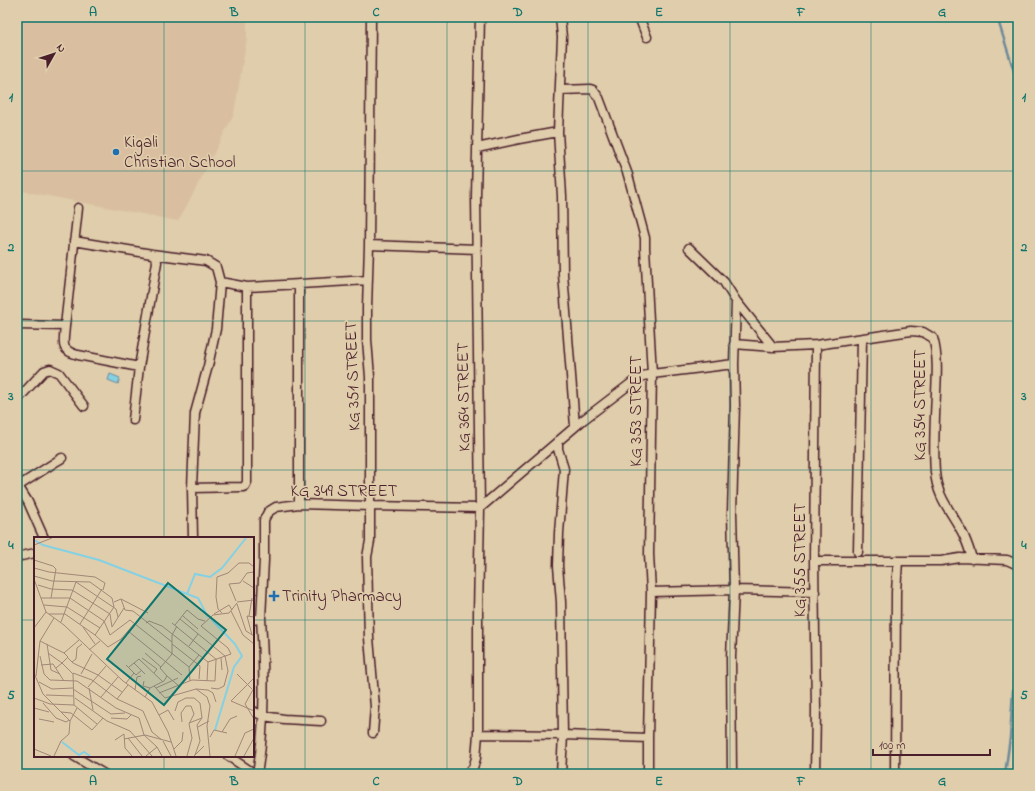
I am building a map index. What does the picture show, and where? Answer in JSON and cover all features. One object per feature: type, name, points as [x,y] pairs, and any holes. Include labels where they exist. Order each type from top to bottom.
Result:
[{"type":"street","name":"KG 351 STREET","points":[[371,17],[370,245],[367,308],[367,340],[370,377],[370,541],[367,557],[369,638],[375,707],[374,734]]},
{"type":"street","name":"KG 364 STREET","points":[[467,774],[473,768],[476,758],[478,734],[480,508],[476,196],[480,17]]},
{"type":"street","points":[[560,17],[562,37],[561,90],[558,132],[562,196],[564,274],[576,426]]},
{"type":"street","points":[[639,17],[646,37]]},
{"type":"street","name":"KG 353 STREET","points":[[561,90],[590,89],[594,90],[600,98],[628,175],[645,238],[652,374],[648,774]]},
{"type":"street","points":[[477,148],[520,138],[558,132]]},
{"type":"street","points":[[78,208],[64,326],[64,349],[69,353],[139,368]]},
{"type":"street","points":[[74,241],[206,262],[216,267],[220,282],[216,329],[208,366],[195,413],[192,488],[193,537]]},
{"type":"street","points":[[370,245],[477,249]]},
{"type":"street","points":[[689,248],[724,282],[736,301],[773,347]]},
{"type":"street","points":[[133,420],[139,368],[157,262],[156,258],[152,254]]},
{"type":"street","points":[[220,282],[247,287],[368,280]]},
{"type":"street","points":[[299,504],[300,284]]},
{"type":"street","points":[[192,488],[243,488],[247,482],[247,287]]},
{"type":"street","points":[[732,774],[731,657],[734,590],[732,513],[736,301]]},
{"type":"street","points":[[17,325],[64,326]]},
{"type":"street","name":"KG 354 STREET","points":[[734,344],[773,347],[816,345],[911,331],[923,332],[933,338],[936,347],[937,377],[934,442],[937,486],[941,498],[964,536],[972,559]]},
{"type":"street","points":[[858,552],[862,339]]},
{"type":"street","name":"KG 355 STREET","points":[[815,774],[816,710],[814,561],[816,345]]},
{"type":"street","points":[[480,508],[583,420],[634,381],[643,376],[652,374],[734,364]]},
{"type":"street","points":[[17,400],[44,370],[50,368],[59,373],[84,406]]},
{"type":"street","points":[[558,441],[558,449],[564,468],[558,559],[561,602],[563,735],[561,774]]},
{"type":"street","points":[[44,537],[28,502],[20,489],[20,485],[62,458]]},
{"type":"street","name":"KG 349 STREET","points":[[257,619],[264,560],[264,520],[268,512],[276,507],[299,504],[480,508]]},
{"type":"street","points":[[17,557],[34,553]]},
{"type":"street","points":[[814,561],[898,562],[941,561],[960,558],[1007,560],[1018,565]]},
{"type":"street","points":[[895,774],[896,592],[898,562]]},
{"type":"street","points":[[651,592],[734,590],[814,592]]},
{"type":"street","points":[[230,757],[256,774],[261,752],[264,716],[264,664],[257,619]]},
{"type":"street","points":[[254,711],[264,716],[284,719],[321,721]]},
{"type":"street","points":[[478,734],[648,738]]},
{"type":"street","points":[[76,757],[104,774]]},
{"type":"shaded area","name":"Kigali Christian School","points":[[17,17],[247,17],[247,38],[234,114],[178,221],[17,190]]},
{"type":"water","points":[[110,374],[120,378],[118,384],[108,380]]},
{"type":"waterway","points":[[997,17],[1018,84]]},
{"type":"waterway","points":[[1005,774],[1010,738],[1018,612]]},
{"type":"place","name":"Kigali Christian School","points":[[116,152]]},
{"type":"place","name":"Trinity Pharmacy","points":[[274,596]]}]
